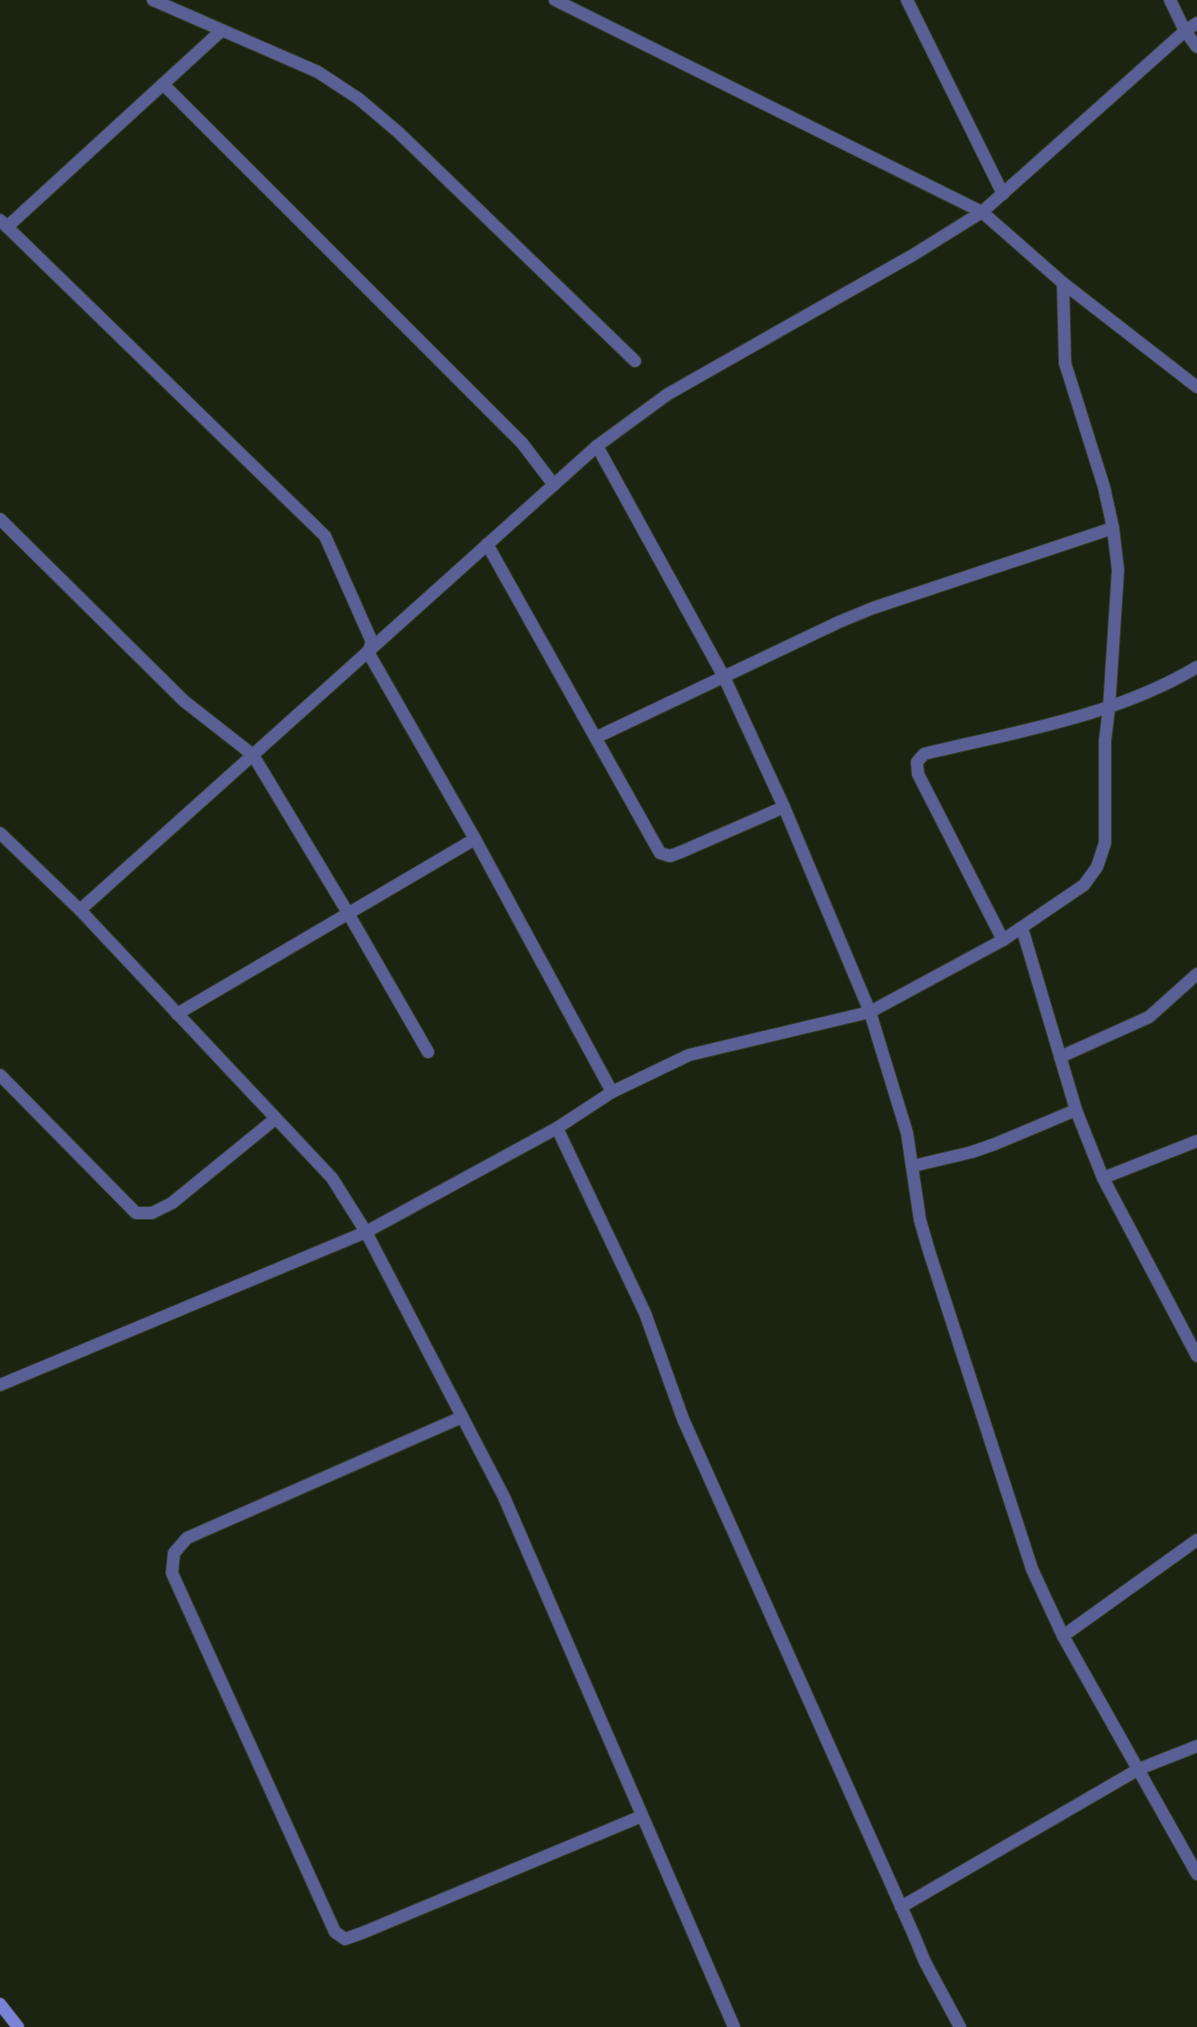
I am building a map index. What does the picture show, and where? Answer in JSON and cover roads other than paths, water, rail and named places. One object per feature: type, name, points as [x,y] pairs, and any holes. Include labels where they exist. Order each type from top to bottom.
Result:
[{"type":"main road","points":[[0,2004],[18,2027]]},
{"type":"street","points":[[154,0],[318,72],[359,99],[398,132],[635,361]]},
{"type":"street","points":[[555,0],[982,212],[1063,283],[1197,387]]},
{"type":"street","points":[[907,0],[1002,194]]},
{"type":"street","points":[[1170,0],[1184,31],[1197,47]]},
{"type":"street","points":[[80,910],[597,446],[668,394],[913,255],[982,212],[1184,31],[1197,22]]},
{"type":"street","points":[[221,31],[4,223],[325,536],[372,642],[368,652]]},
{"type":"street","points":[[163,84],[522,443],[554,485]]},
{"type":"street","points":[[0,1385],[366,1232],[557,1128],[612,1092],[689,1055],[870,1012],[1003,940],[1084,885],[1097,866],[1104,843],[1105,741],[1118,570],[1113,528],[1104,487],[1065,363],[1063,283]]},
{"type":"street","points":[[597,446],[724,677],[784,807],[870,1012],[907,1133],[920,1220],[929,1251],[1032,1569],[1063,1636],[1197,1874]]},
{"type":"street","points":[[0,519],[184,701],[253,755],[428,1052]]},
{"type":"street","points":[[597,737],[873,608],[1113,528]]},
{"type":"street","points":[[487,544],[597,737],[660,853],[670,856],[784,807]]},
{"type":"street","points":[[368,652],[475,839],[612,1092]]},
{"type":"street","points":[[1003,940],[918,774],[917,762],[924,754],[1109,708],[1162,686],[1197,667]]},
{"type":"street","points":[[0,833],[80,910],[332,1178],[366,1232],[504,1497],[734,2027]]},
{"type":"street","points":[[177,1014],[475,839]]},
{"type":"street","points":[[1022,928],[1076,1110],[1103,1178],[1197,1356]]},
{"type":"street","points":[[1060,1058],[1149,1017],[1197,974]]},
{"type":"street","points":[[0,1075],[136,1213],[152,1213],[172,1203],[275,1119]]},
{"type":"street","points":[[913,1166],[972,1152],[1076,1110]]},
{"type":"street","points":[[557,1128],[645,1313],[683,1420],[925,1962],[960,2027]]},
{"type":"street","points":[[1103,1178],[1197,1141]]},
{"type":"street","points":[[462,1417],[187,1538],[174,1553],[172,1573],[180,1591],[335,1932],[345,1939],[642,1816]]},
{"type":"street","points":[[1063,1636],[1197,1540]]},
{"type":"street","points":[[901,1907],[1139,1769],[1197,1746]]}]
